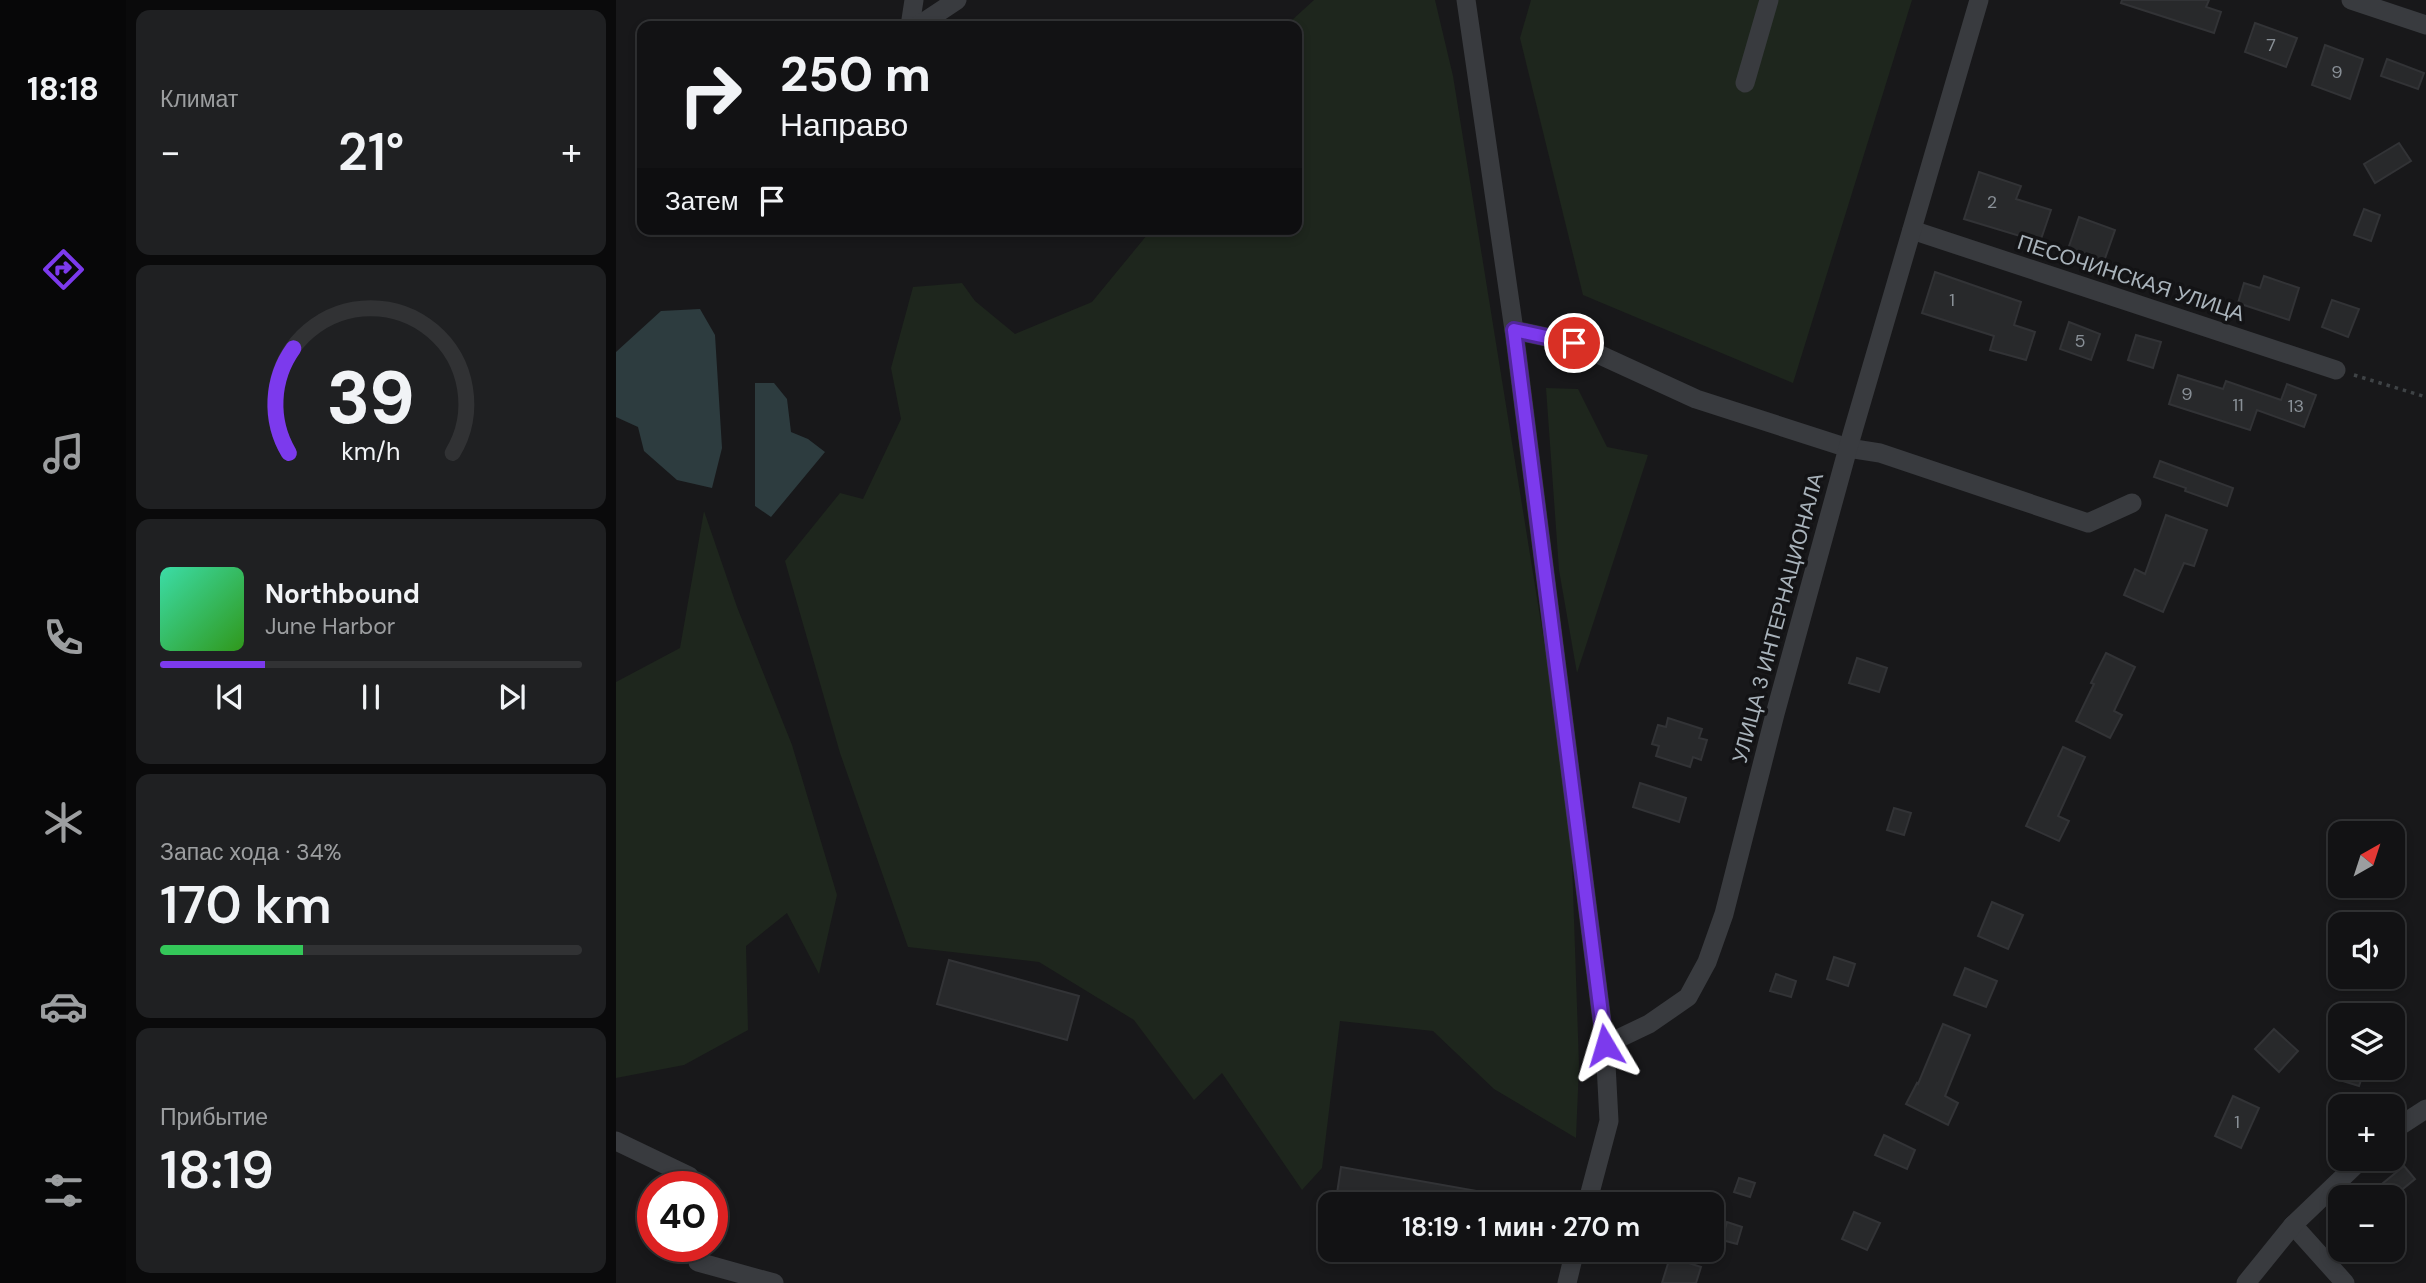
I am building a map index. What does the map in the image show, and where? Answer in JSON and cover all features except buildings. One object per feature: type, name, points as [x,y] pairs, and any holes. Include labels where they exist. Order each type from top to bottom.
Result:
[{"type":"street","points":[[911,21],[914,0]]},
{"type":"street","points":[[926,21],[957,0]]},
{"type":"street","points":[[1466,0],[1514,330],[1605,1045],[1609,1121],[1590,1192]]},
{"type":"street","points":[[1745,83],[1769,0]]},
{"type":"street","name":"УЛИЦА 3 ИНТЕРНАЦИОНАЛА","points":[[1605,1045],[1649,1024],[1688,998],[1707,962],[1724,914],[1847,448],[1979,0]]},
{"type":"street","points":[[2351,0],[2426,25]]},
{"type":"street","name":"ПЕСОЧИНСКАЯ УЛИЦА","points":[[1912,230],[2336,370]]},
{"type":"street","points":[[1514,330],[1574,343],[1696,399],[1847,448],[1880,453],[2088,523],[2132,503]]},
{"type":"street","points":[[2405,1123],[2426,1109]]},
{"type":"street","points":[[616,1141],[679,1171]]},
{"type":"street","points":[[2246,1283],[2293,1225],[2349,1171]]},
{"type":"street","points":[[2293,1225],[2344,1283]]},
{"type":"street","points":[[698,1262],[774,1283]]},
{"type":"street","points":[[1567,1283],[1573,1262]]},
{"type":"path","points":[[2336,370],[2426,397]]},
{"type":"shaded area","points":[[1314,0],[1435,0],[1453,76],[1570,803],[1579,1065],[1576,1138],[1494,1089],[1433,1031],[1340,1021],[1322,1168],[1302,1190],[1222,1073],[1194,1100],[1134,1020],[1039,962],[908,947],[840,753],[785,561],[840,493],[863,499],[901,419],[891,368],[913,287],[962,283],[975,301],[1015,334],[1092,302],[1147,235],[1302,235],[1302,21],[1291,21]]},
{"type":"shaded area","points":[[1531,0],[1912,0],[1793,383],[1583,295],[1520,38]]},
{"type":"shaded area","points":[[700,309],[715,335],[722,448],[712,488],[677,480],[644,451],[638,427],[616,417],[616,352],[661,311]]},
{"type":"shaded area","points":[[755,383],[774,383],[787,399],[791,432],[808,439],[825,452],[771,517],[755,506]]},
{"type":"shaded area","points":[[1546,388],[1578,389],[1607,447],[1648,455],[1577,673],[1559,570]]},
{"type":"shaded area","points":[[704,511],[737,607],[792,745],[837,895],[819,974],[787,913],[746,946],[748,1030],[684,1065],[616,1078],[616,682],[680,648]]},
{"type":"route","points":[[1574,343],[1514,330],[1605,1045]]}]
